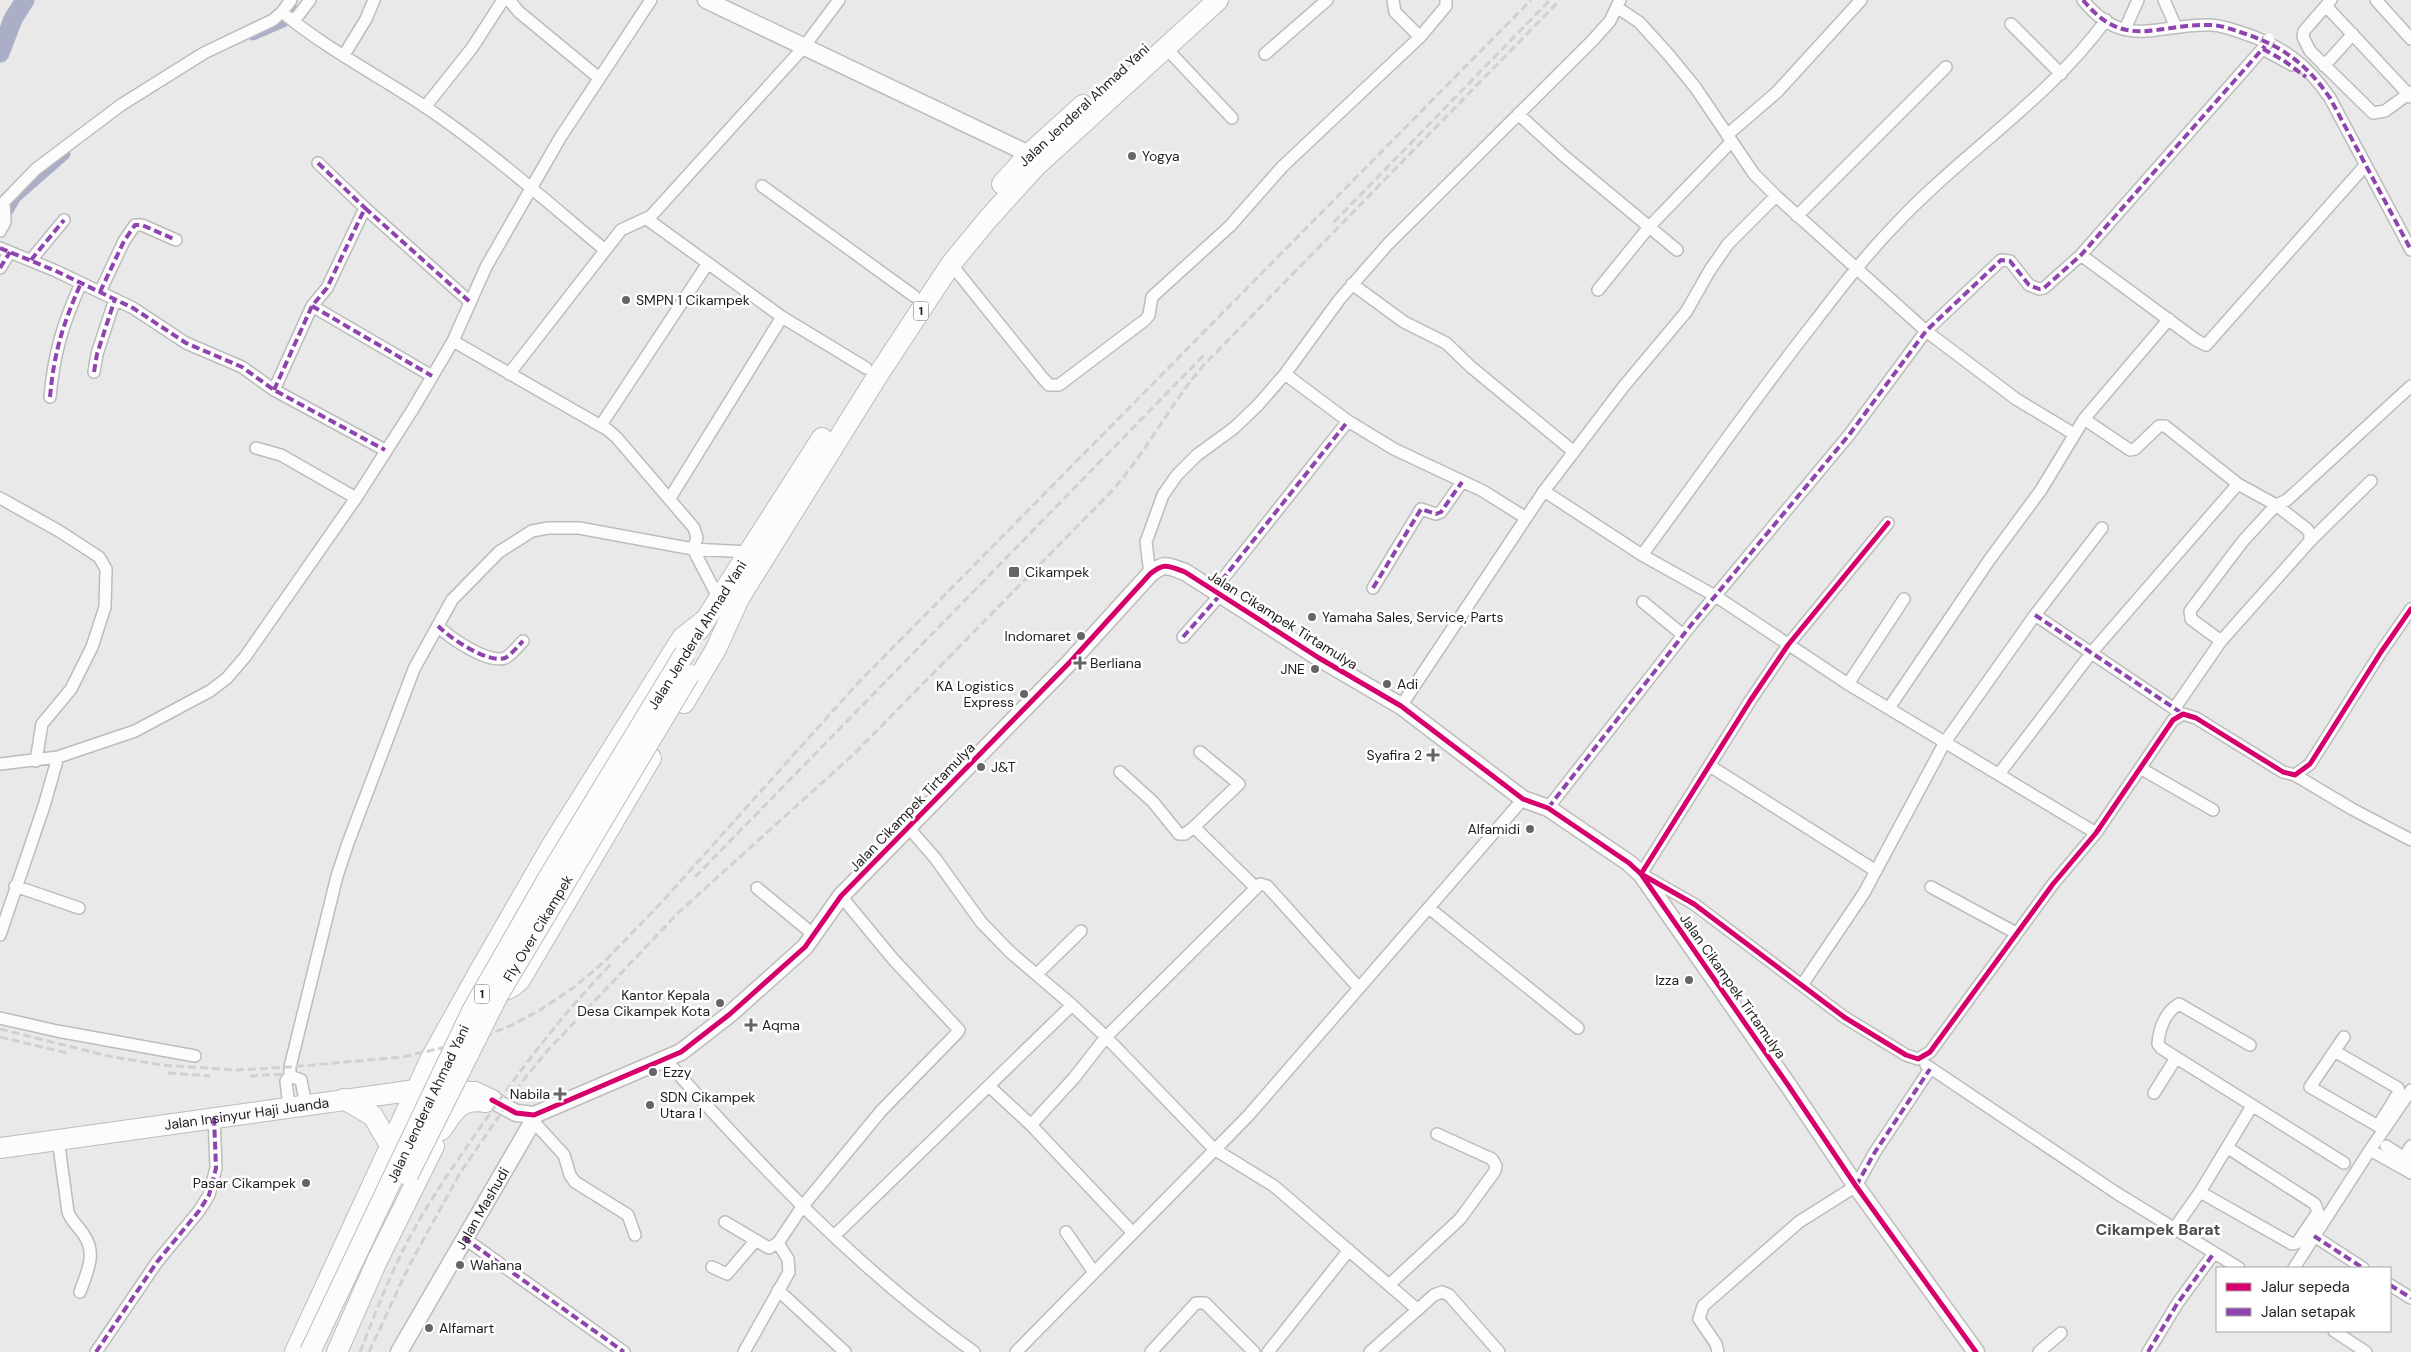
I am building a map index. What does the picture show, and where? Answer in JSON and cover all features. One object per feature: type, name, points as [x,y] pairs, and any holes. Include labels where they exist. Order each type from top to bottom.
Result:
[{"type":"highway","name":"Jalan Jenderal Ahmad Yani","points":[[310,1352],[472,1011],[550,875],[685,653],[866,368],[956,236],[1198,0]]},
{"type":"highway","name":"Jalan Jenderal Ahmad Yani","points":[[689,675],[878,375],[952,264],[1033,160],[1166,48],[1218,0]]},
{"type":"highway","points":[[479,972],[489,988],[502,992],[510,990],[520,980],[716,649],[740,596]]},
{"type":"highway","points":[[296,1352],[416,1090],[435,1051],[479,972],[562,829],[682,638],[706,619]]},
{"type":"highway","name":"Fly Over Cikampek","points":[[325,1352],[413,1164],[498,994],[689,675]]},
{"type":"highway","name":"Jalan Insinyur Haji Juanda","points":[[0,1148],[416,1090],[475,1092],[492,1100]]},
{"type":"highway","points":[[337,1352],[377,1261],[441,1130],[454,1091]]},
{"type":"highway","points":[[344,1099],[373,1116],[390,1147],[398,1156],[414,1162],[429,1156]]},
{"type":"highway","points":[[441,1130],[459,1105],[473,1100],[486,1102],[492,1100]]},
{"type":"street","points":[[288,17],[291,0]]},
{"type":"street","points":[[2,224],[3,204],[36,168],[121,105],[204,53],[268,22],[288,17],[310,0]]},
{"type":"street","points":[[344,55],[366,20],[374,0]]},
{"type":"street","points":[[425,107],[472,48],[503,0]]},
{"type":"street","points":[[509,0],[518,12],[599,78]]},
{"type":"street","points":[[0,764],[58,757],[135,731],[210,692],[227,678],[265,630],[356,498],[453,341],[486,267],[560,138],[651,0]]},
{"type":"street","points":[[706,0],[1033,160]]},
{"type":"street","points":[[509,374],[605,250],[626,226],[647,219],[803,48],[839,0]]},
{"type":"street","points":[[1265,54],[1328,0]]},
{"type":"street","points":[[1393,0],[1395,12],[1420,37]]},
{"type":"street","points":[[952,264],[1041,376],[1049,385],[1059,385],[1145,320],[1149,315],[1152,297],[1230,226],[1282,167],[1420,37],[1446,6],[1446,0]]},
{"type":"street","points":[[1598,290],[1649,227],[1729,139],[1777,92],[1861,0]]},
{"type":"street","points":[[2083,0],[2106,20],[2125,29],[2146,32],[2176,27],[2212,25],[2280,48],[2307,69],[2326,93],[2411,250]]},
{"type":"street","points":[[2125,29],[2138,0]]},
{"type":"street","points":[[2164,0],[2176,27]]},
{"type":"street","points":[[2376,0],[2411,39]]},
{"type":"street","points":[[2329,3],[2353,34],[2411,94],[2386,111],[2373,113],[2310,51],[2303,37],[2304,31],[2329,3]]},
{"type":"street","points":[[1150,574],[1146,542],[1163,495],[1197,455],[1234,428],[1258,405],[1285,374],[1352,284],[1388,244],[1592,41],[1610,21],[1619,4],[1639,22],[1695,87],[1754,174],[1797,216],[1926,331],[2016,399],[2074,434]]},
{"type":"street","points":[[288,17],[425,107],[532,188],[605,250]]},
{"type":"street","points":[[1642,555],[1783,363],[1857,268],[1895,224],[1936,184],[2061,74],[2106,20]]},
{"type":"street","points":[[2011,24],[2061,74]]},
{"type":"street","points":[[2324,66],[2353,34]]},
{"type":"street","points":[[2266,44],[2298,70],[2320,93],[2411,257]]},
{"type":"street","points":[[1548,808],[1683,635],[1717,597],[1849,435],[1926,331],[2001,260],[2010,261],[2029,285],[2039,290],[2044,288],[2081,255],[2266,44]]},
{"type":"street","points":[[1166,48],[1232,118]]},
{"type":"street","points":[[1797,216],[1946,66]]},
{"type":"street","points":[[1518,114],[1564,156],[1677,250]]},
{"type":"street","points":[[318,163],[470,302]]},
{"type":"street","points":[[2081,255],[2206,345],[2363,168]]},
{"type":"street","points":[[762,186],[914,296]]},
{"type":"street","points":[[1402,706],[1544,491],[1624,386],[1686,312],[1710,270],[1728,244],[1776,196]]},
{"type":"street","points":[[274,390],[312,306],[327,288],[366,208]]},
{"type":"street","points":[[647,219],[782,317],[866,368]]},
{"type":"street","points":[[31,260],[64,220]]},
{"type":"street","points":[[100,292],[124,241],[135,225],[142,225],[176,240]]},
{"type":"street","points":[[0,268],[5,250],[115,299],[133,308],[186,343],[242,367],[274,390],[385,450]]},
{"type":"street","points":[[601,425],[708,263]]},
{"type":"street","points":[[50,397],[53,366],[60,332],[81,283]]},
{"type":"street","points":[[1352,284],[1404,322],[1446,343],[1471,367],[1574,452]]},
{"type":"street","points":[[94,372],[97,354],[115,299]]},
{"type":"street","points":[[312,306],[432,376]]},
{"type":"street","points":[[670,498],[782,317]]},
{"type":"street","points":[[1889,708],[1990,559],[2041,490],[2084,419],[2169,319]]},
{"type":"street","points":[[453,341],[601,425],[617,438],[694,528],[697,538],[693,549],[719,599]]},
{"type":"street","points":[[1285,374],[1348,421],[1394,449],[1483,491],[1526,518]]},
{"type":"street","points":[[2221,641],[2191,619],[2190,611],[2243,541],[2276,505],[2286,500],[2411,386]]},
{"type":"street","points":[[2084,419],[2130,450],[2135,449],[2159,426],[2165,426],[2238,484],[2276,505],[2307,529],[2310,534],[2310,541]]},
{"type":"street","points":[[1184,637],[1348,421]]},
{"type":"street","points":[[256,448],[281,455],[356,498]]},
{"type":"street","points":[[1918,1059],[1930,1052],[2053,884],[2096,833],[2173,720],[2221,641],[2310,541],[2371,481]]},
{"type":"street","points":[[1373,588],[1421,509],[1436,514],[1441,512],[1462,482]]},
{"type":"street","points":[[1999,774],[2092,652],[2238,484]]},
{"type":"street","points":[[1544,491],[1642,555],[1717,597],[1848,684],[2096,833]]},
{"type":"street","points":[[0,498],[59,531],[99,557],[106,569],[105,607],[92,647],[71,689],[42,724],[36,761]]},
{"type":"street","points":[[1888,523],[1788,645],[1750,701],[1641,874],[1694,904],[1844,1017],[1885,1044],[1918,1059],[1930,1069],[2174,1229],[2237,1267]]},
{"type":"street","points":[[298,1106],[286,1081],[290,1076],[290,1067],[337,876],[411,676],[452,600],[482,567],[499,552],[532,531],[548,528],[579,528],[693,549],[748,552]]},
{"type":"street","points":[[1802,985],[1846,922],[1876,872],[1945,742],[2035,615],[2102,528]]},
{"type":"street","name":"Jalan Cikampek Tirtamulya","points":[[533,1118],[681,1052],[778,973],[814,936],[841,896],[1070,662],[1150,574],[1160,566],[1167,566],[1185,572],[1319,658],[1402,706],[1523,798],[1548,808],[1629,863],[1641,874],[1856,1186],[1976,1352]]},
{"type":"street","points":[[1848,684],[1904,600]]},
{"type":"street","points":[[1642,602],[1683,635]]},
{"type":"street","points":[[2295,774],[2310,764],[2381,652],[2411,609]]},
{"type":"street","points":[[2035,615],[2178,712],[2196,718],[2283,772],[2295,774],[2352,809],[2411,840]]},
{"type":"street","points":[[438,626],[460,644],[499,658],[506,657],[523,642]]},
{"type":"street","points":[[1120,772],[1153,802],[1179,834],[1185,834],[1238,784],[1200,752]]},
{"type":"street","points":[[0,935],[15,886],[44,806],[58,757]]},
{"type":"street","points":[[1710,766],[1876,872]]},
{"type":"street","points":[[2140,768],[2213,810]]},
{"type":"street","points":[[1016,1352],[1093,1271],[1248,1116],[1523,798]]},
{"type":"street","points":[[908,827],[935,858],[980,922],[1010,952],[1072,1005],[1214,1149],[1274,1186],[1418,1310]]},
{"type":"street","points":[[1194,827],[1255,887]]},
{"type":"street","points":[[1031,1125],[1074,1078],[1106,1038],[1260,884],[1268,886],[1358,987]]},
{"type":"street","points":[[15,886],[79,908]]},
{"type":"street","points":[[1931,887],[2016,933]]},
{"type":"street","points":[[758,888],[814,936]]},
{"type":"street","points":[[725,1222],[769,1248],[778,1243],[802,1207],[881,1111],[959,1030],[894,959],[841,896]]},
{"type":"street","points":[[1429,908],[1578,1028]]},
{"type":"street","points":[[1037,974],[1081,930]]},
{"type":"street","points":[[2250,1045],[2179,1004],[2173,1007],[2158,1030],[2158,1044],[2176,1058],[2344,1162]]},
{"type":"street","points":[[834,1236],[1072,1005]]},
{"type":"street","points":[[0,1018],[57,1031],[195,1056]]},
{"type":"street","points":[[2344,1037],[2336,1052],[2310,1087],[2378,1126]]},
{"type":"street","points":[[2336,1052],[2398,1088],[2399,1092],[2378,1126],[2382,1142],[2405,1161],[2411,1173]]},
{"type":"street","points":[[664,1058],[774,1179],[802,1207],[893,1289],[974,1352]]},
{"type":"street","points":[[2154,1093],[2176,1058]]},
{"type":"street","points":[[1718,1352],[1716,1344],[1698,1319],[1703,1306],[1793,1227],[1856,1186],[1870,1160],[1930,1069]]},
{"type":"street","points":[[290,1076],[301,1080],[298,1106]]},
{"type":"street","points":[[990,1086],[1031,1125],[1132,1232]]},
{"type":"street","points":[[2295,1267],[2370,1150],[2382,1142],[2411,1090]]},
{"type":"street","points":[[492,1100],[516,1113],[533,1118],[564,1155],[570,1175],[575,1182],[628,1215],[634,1235]]},
{"type":"street","points":[[2174,1229],[2228,1148],[2252,1106]]},
{"type":"street","points":[[96,1352],[157,1262],[199,1211],[209,1195],[216,1168],[214,1117]]},
{"type":"street","name":"Jalan Mashudi","points":[[399,1352],[533,1118]]},
{"type":"street","points":[[1390,1284],[1460,1219],[1495,1171],[1496,1166],[1492,1159],[1437,1134]]},
{"type":"street","points":[[58,1139],[68,1212],[70,1218],[84,1235],[91,1250],[89,1265],[80,1292]]},
{"type":"street","points":[[2405,1161],[2411,1146]]},
{"type":"street","points":[[2200,1192],[2292,1244],[2297,1243],[2318,1212],[2315,1204],[2228,1148]]},
{"type":"street","points":[[2370,1150],[2405,1161]]},
{"type":"street","points":[[1066,1232],[1093,1271]]},
{"type":"street","points":[[2314,1236],[2361,1267]]},
{"type":"street","points":[[464,1238],[606,1348],[624,1352]]},
{"type":"street","points":[[712,1267],[728,1274],[756,1240]]},
{"type":"street","points":[[744,1352],[790,1266],[778,1243]]},
{"type":"street","points":[[1268,1352],[1349,1250]]},
{"type":"street","points":[[2148,1352],[2178,1304],[2214,1253]]},
{"type":"street","points":[[2391,1286],[2411,1298]]},
{"type":"street","points":[[778,1290],[845,1352]]},
{"type":"street","points":[[1370,1352],[1438,1292],[1445,1293],[1499,1352]]},
{"type":"street","points":[[1151,1352],[1196,1303],[1200,1302],[1206,1303],[1254,1352]]},
{"type":"street","points":[[2336,1332],[2366,1352]]},
{"type":"street","points":[[2039,1352],[2061,1333]]},
{"type":"waterway","points":[[0,53],[13,19],[25,0]]},
{"type":"waterway","points":[[253,35],[283,22],[296,11]]},
{"type":"waterway","points":[[3,219],[16,197],[65,154]]},
{"type":"railway","points":[[0,1029],[108,1056],[162,1065],[237,1070],[290,1067],[402,1057],[472,1041],[510,1026],[540,1010],[573,988],[604,962],[660,904],[856,685],[1531,0]]},
{"type":"railway","points":[[1334,222],[1550,0]]},
{"type":"railway","points":[[369,1352],[410,1264],[460,1173],[525,1078],[548,1050],[679,912],[855,753],[1109,494],[1134,463],[1178,398],[1202,367],[1560,0]]},
{"type":"railway","points":[[695,877],[1206,353]]},
{"type":"railway","points":[[360,1352],[403,1249],[443,1182],[528,1061],[577,1000],[613,962]]},
{"type":"railway","points":[[0,1037],[67,1053]]},
{"type":"railway","points":[[168,1073],[210,1076]]},
{"type":"railway","points":[[250,1076],[285,1074]]},
{"type":"marked path","points":[[2083,0],[2098,16],[2113,26],[2143,31],[2191,25],[2229,28],[2255,37],[2280,49],[2302,65],[2330,98],[2411,250]]},
{"type":"marked path","points":[[1548,808],[1691,625],[1849,435],[1926,331],[2001,260],[2010,261],[2029,285],[2039,289],[2044,288],[2081,255],[2265,46]]},
{"type":"marked path","points":[[2263,49],[2283,60],[2306,77]]},
{"type":"marked path","points":[[318,163],[365,208]]},
{"type":"marked path","points":[[274,390],[312,306],[327,288],[365,208],[470,302]]},
{"type":"marked path","points":[[31,260],[64,220]]},
{"type":"marked path","points":[[100,292],[124,241],[135,225],[142,225],[176,240]]},
{"type":"marked path","points":[[0,248],[56,271],[133,308],[186,343],[242,367],[274,390],[385,450]]},
{"type":"marked path","points":[[0,268],[10,252]]},
{"type":"marked path","points":[[50,397],[60,338],[81,283]]},
{"type":"marked path","points":[[94,372],[97,354],[115,299]]},
{"type":"marked path","points":[[312,306],[432,376]]},
{"type":"marked path","points":[[1214,590],[1348,421]]},
{"type":"marked path","points":[[1373,588],[1421,509],[1436,514],[1441,512],[1462,482]]},
{"type":"marked path","points":[[1183,637],[1221,594]]},
{"type":"marked path","points":[[2035,615],[2183,714]]},
{"type":"marked path","points":[[438,626],[469,648],[497,659],[507,657],[523,641]]},
{"type":"marked path","points":[[1856,1186],[1875,1152],[1930,1069]]},
{"type":"marked path","points":[[96,1352],[157,1262],[199,1211],[209,1195],[216,1168],[214,1117]]},
{"type":"marked path","points":[[2314,1236],[2361,1267]]},
{"type":"marked path","points":[[464,1238],[624,1352]]},
{"type":"marked path","points":[[2148,1352],[2177,1304],[2214,1253]]},
{"type":"marked path","points":[[2391,1286],[2411,1298]]},
{"type":"cycle path","points":[[1888,523],[1788,645],[1750,701],[1641,874],[1694,904],[1844,1017],[1906,1055],[1918,1059],[1930,1052],[2053,884],[2096,833],[2173,720],[2183,714],[2196,718],[2283,772],[2295,775],[2310,764],[2381,652],[2411,609]]},
{"type":"cycle path","points":[[492,1100],[516,1113],[534,1115],[681,1052],[730,1014],[805,947],[841,896],[1070,662],[1150,574],[1159,568],[1167,566],[1185,572],[1319,658],[1401,706],[1523,799],[1548,808],[1629,863],[1641,874],[1856,1186],[1976,1352]]},
{"type":"place","name":"Yogya","points":[[1132,156]]},
{"type":"place","name":"SMPN 1 Cikampek","points":[[626,300]]},
{"type":"place","name":"Cikampek","points":[[1014,572]]},
{"type":"place","name":"Yamaha Sales, Service, Parts","points":[[1312,617]]},
{"type":"place","name":"Indomaret","points":[[1081,636]]},
{"type":"place","name":"Berliana","points":[[1080,663]]},
{"type":"place","name":"JNE","points":[[1315,669]]},
{"type":"place","name":"Adi","points":[[1387,684]]},
{"type":"place","name":"KA Logistics Express","points":[[1024,694]]},
{"type":"place","name":"Syafira 2","points":[[1433,755]]},
{"type":"place","name":"J&T","points":[[981,767]]},
{"type":"place","name":"Alfamidi","points":[[1530,829]]},
{"type":"place","name":"Izza","points":[[1689,980]]},
{"type":"place","name":"Kantor Kepala Desa Cikampek Kota","points":[[720,1003]]},
{"type":"place","name":"Aqma","points":[[751,1025]]},
{"type":"place","name":"Ezzy","points":[[653,1072]]},
{"type":"place","name":"Nabila","points":[[560,1094]]},
{"type":"place","name":"SDN Cikampek Utara I","points":[[650,1105]]},
{"type":"place","name":"Pasar Cikampek","points":[[306,1183]]},
{"type":"place","name":"Wahana","points":[[460,1265]]},
{"type":"place","name":"Alfamart","points":[[429,1328]]},
{"type":"district","name":"Cikampek Barat","points":[[2158,1229]]}]
